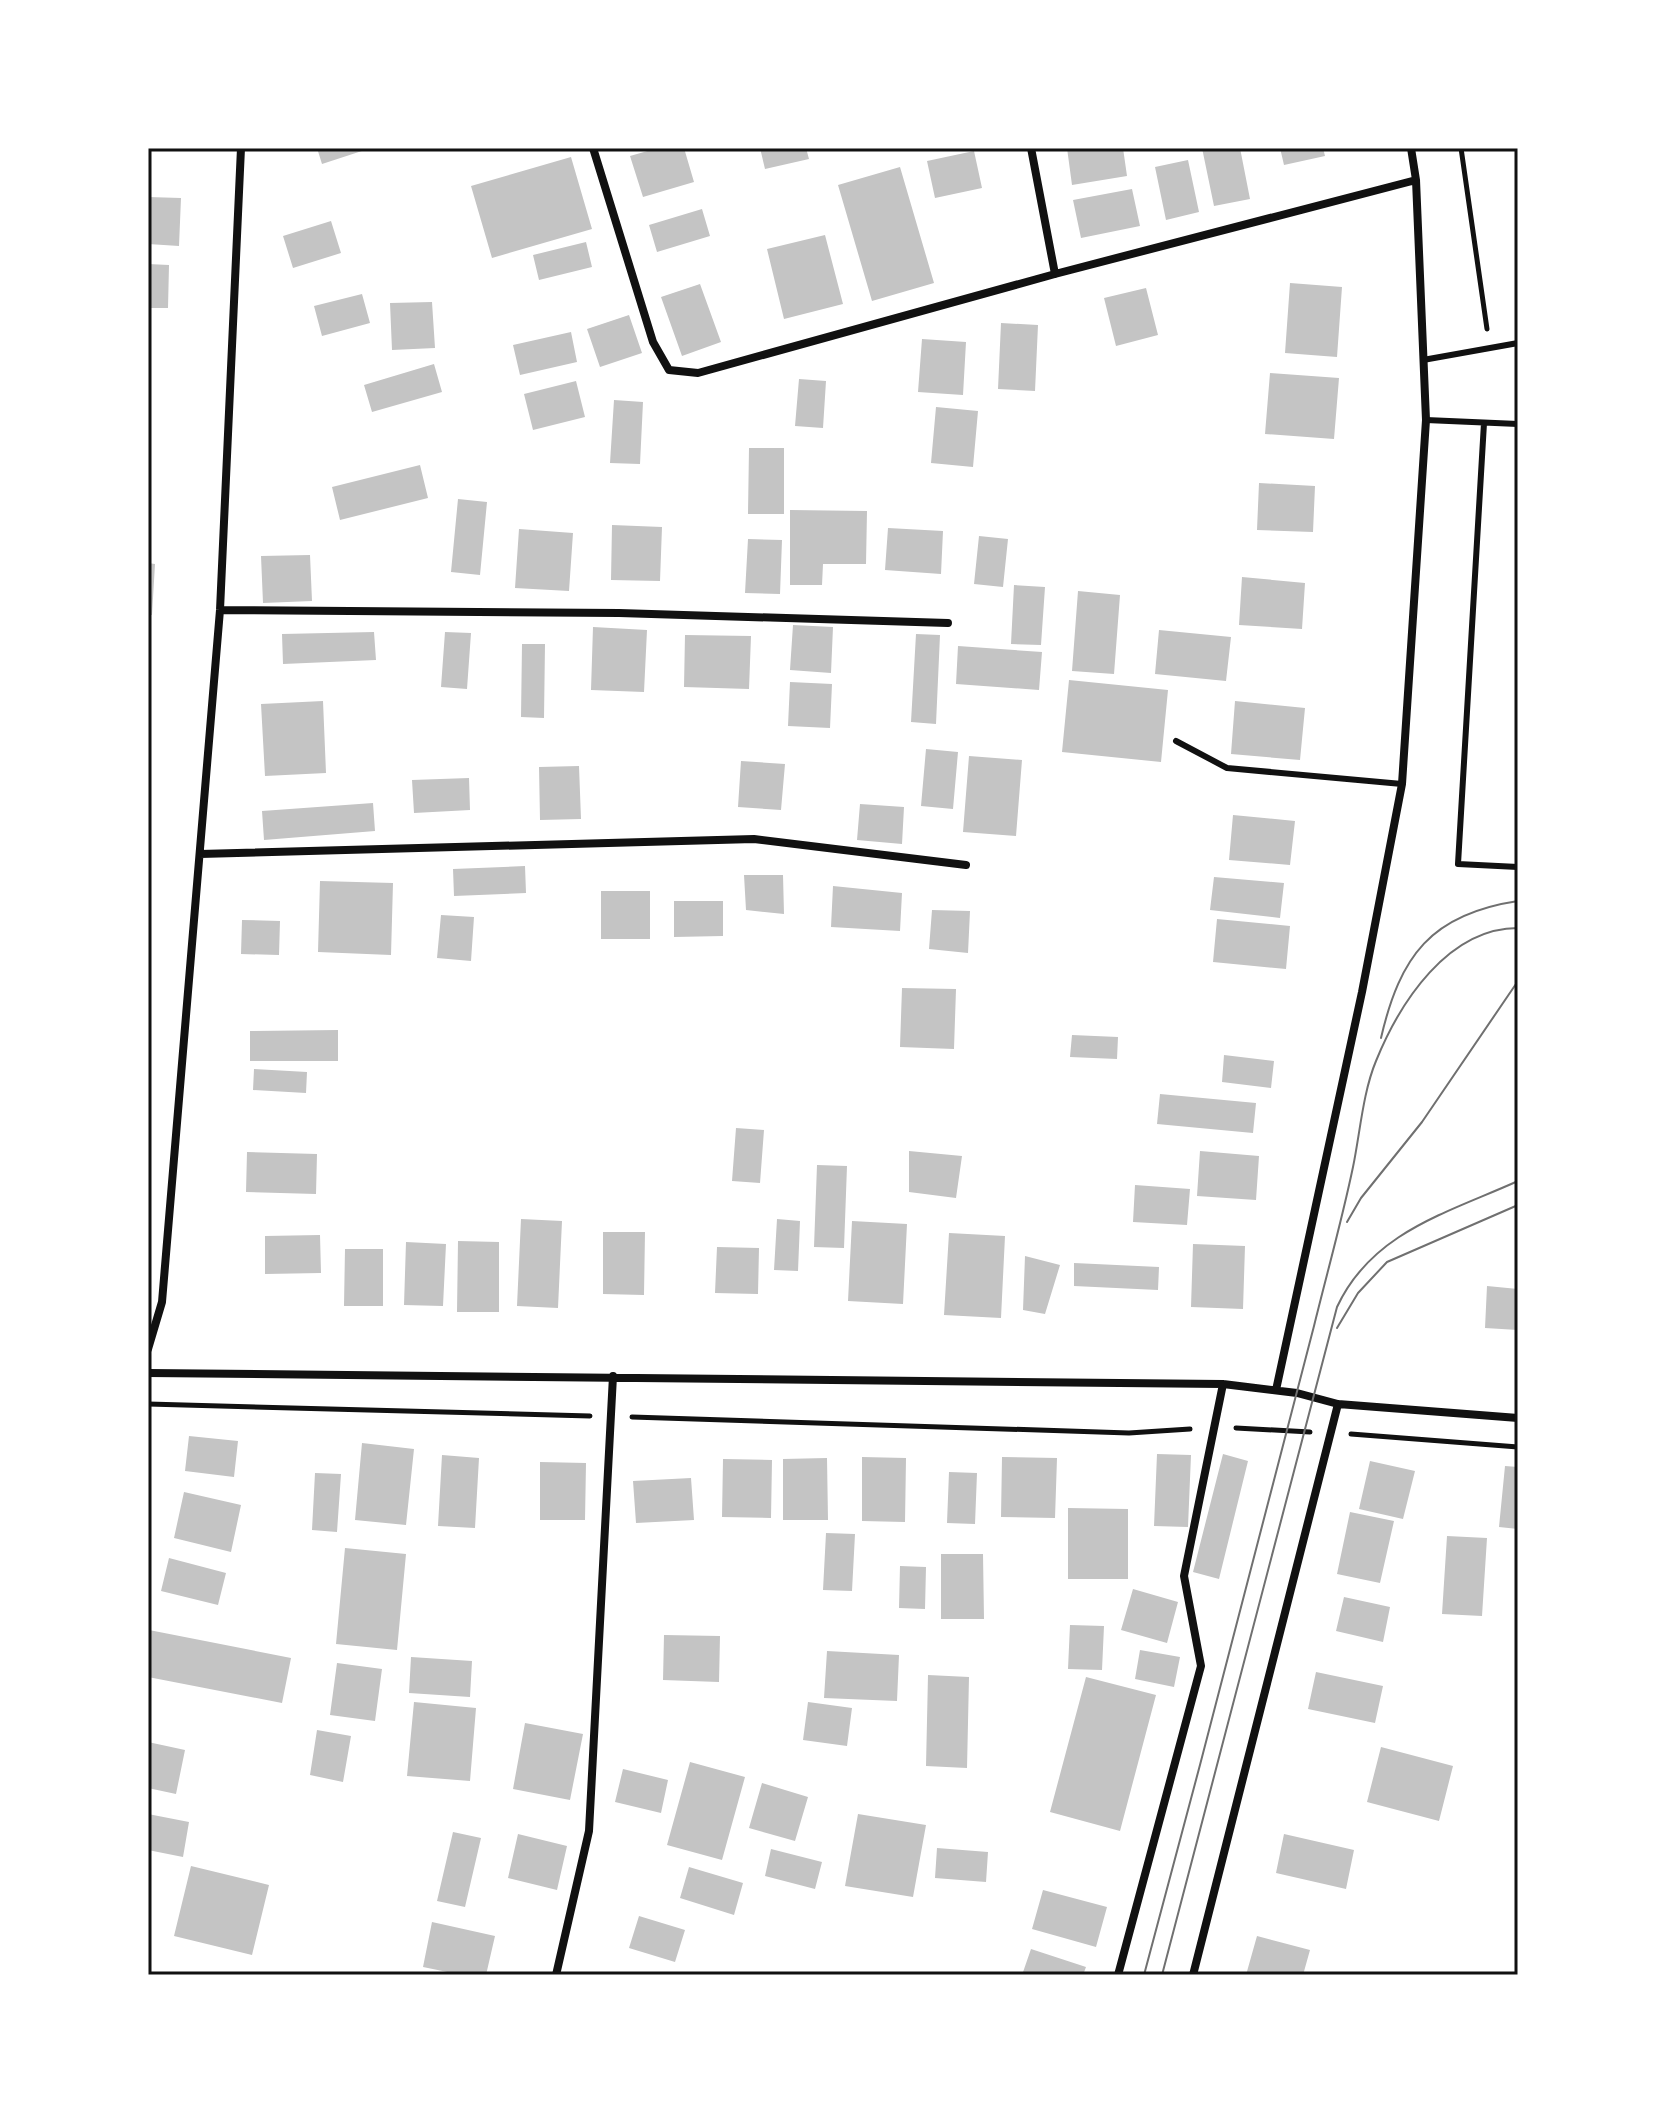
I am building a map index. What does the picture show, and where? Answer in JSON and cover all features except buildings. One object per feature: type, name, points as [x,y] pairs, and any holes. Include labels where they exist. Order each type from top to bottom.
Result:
[{"type":"street","points":[[148,1349],[162,1302],[220,610],[241,148]]},
{"type":"street","points":[[593,148],[653,342],[669,370],[698,373],[1055,274],[1416,180]]},
{"type":"street","points":[[1031,148],[1055,274]]},
{"type":"street","points":[[1276,1390],[1362,992],[1402,784],[1426,420],[1416,180],[1411,148]]},
{"type":"street","points":[[220,610],[619,613],[948,623]]},
{"type":"street","points":[[200,854],[754,839],[966,865]]},
{"type":"street","points":[[148,1373],[1223,1384],[1276,1390],[1338,1404],[1518,1418]]},
{"type":"street","points":[[556,1975],[589,1831],[613,1376]]},
{"type":"street","points":[[1118,1975],[1201,1666],[1184,1576],[1223,1384]]},
{"type":"street","points":[[1193,1975],[1338,1404]]},
{"type":"lane","points":[[1423,360],[1518,343]]},
{"type":"lane","points":[[1426,420],[1518,424]]},
{"type":"lane","points":[[1484,423],[1458,864],[1518,867]]},
{"type":"lane","points":[[1176,741],[1227,768],[1402,784]]},
{"type":"path","points":[[1461,148],[1489,348]]},
{"type":"path","points":[[148,1404],[1129,1433],[1214,1427],[1331,1432],[1518,1447]]},
{"type":"tram line","points":[[1381,1038],[1398,984],[1424,944],[1441,928],[1463,916],[1518,901]]},
{"type":"tram line","points":[[1144,1975],[1334,1246],[1372,1073],[1398,1015],[1430,972],[1470,940],[1493,931],[1518,928]]},
{"type":"tram line","points":[[1347,1222],[1361,1198],[1422,1122],[1518,981]]},
{"type":"tram line","points":[[1162,1975],[1337,1307],[1352,1281],[1370,1260],[1391,1243],[1439,1215],[1518,1181]]},
{"type":"tram line","points":[[1337,1328],[1358,1293],[1387,1262],[1518,1205]]}]
